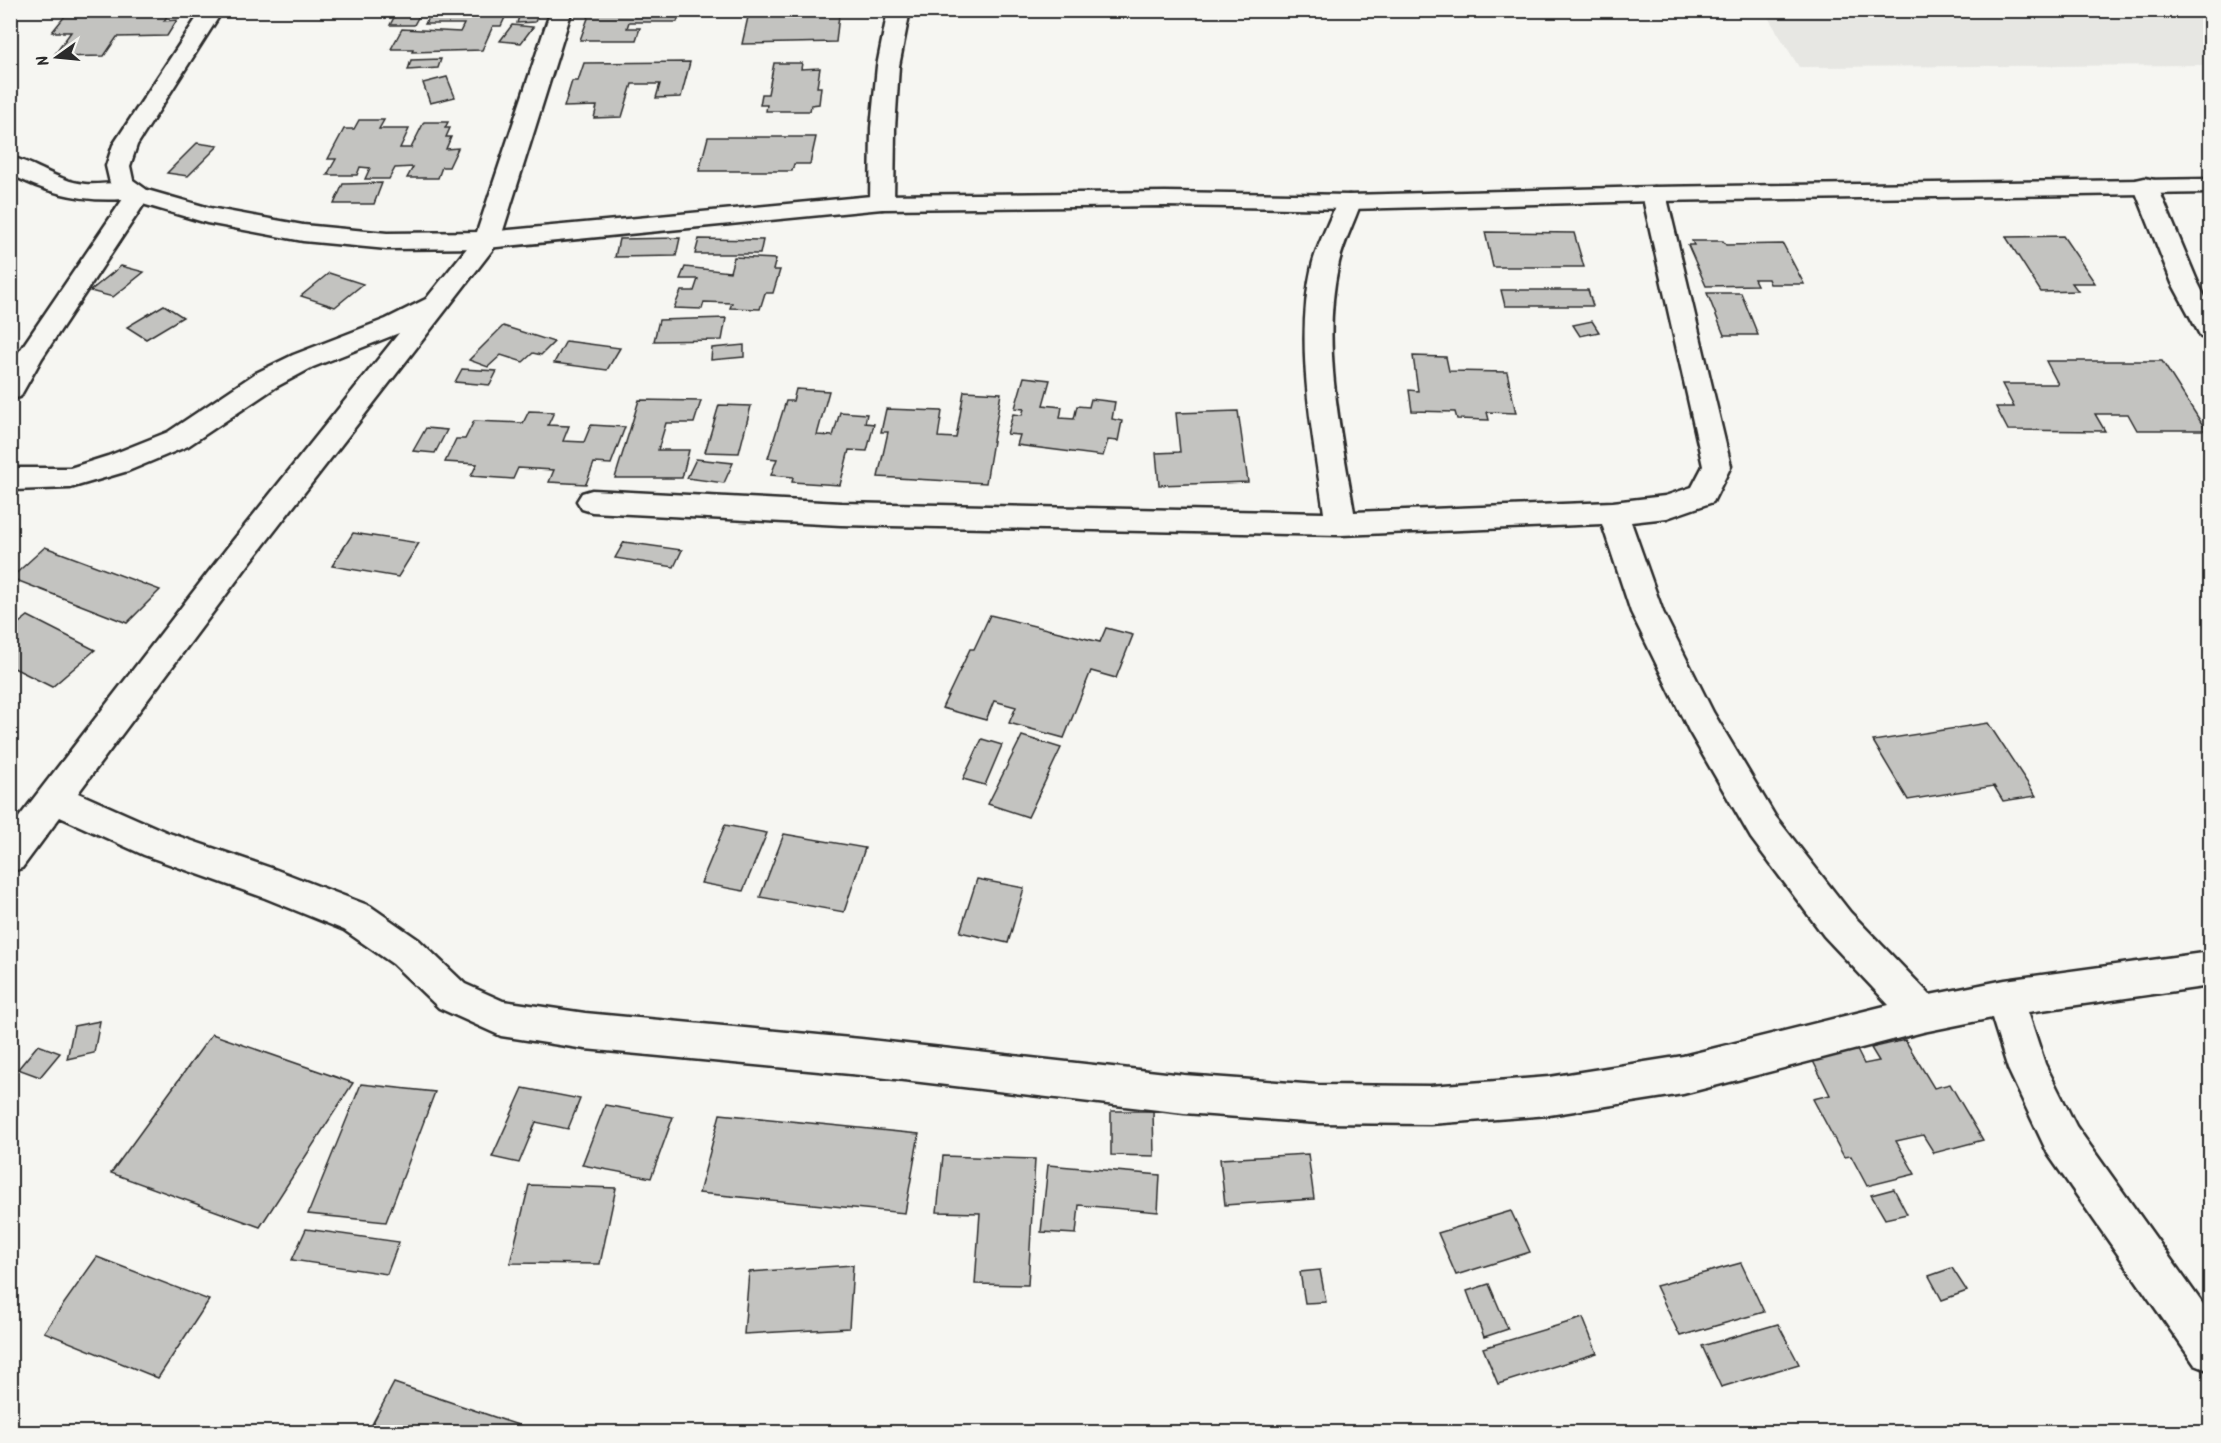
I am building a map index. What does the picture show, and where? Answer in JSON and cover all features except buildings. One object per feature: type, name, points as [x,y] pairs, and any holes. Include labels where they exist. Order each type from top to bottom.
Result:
[{"type":"street","points":[[135,193],[122,183],[118,166],[124,145],[213,10]]},
{"type":"street","points":[[10,857],[238,556],[487,240],[562,10]]},
{"type":"street","points":[[882,202],[882,128],[888,66],[899,10]]},
{"type":"street","points":[[10,164],[70,191],[105,194],[135,193],[207,215],[303,233],[387,241],[487,240],[882,202],[1165,199],[1350,202],[1653,194],[2145,185],[2211,186]]},
{"type":"street","points":[[2145,185],[2185,283],[2211,331]]},
{"type":"street","points":[[10,390],[135,193]]},
{"type":"street","points":[[592,501],[911,516],[1341,524],[1613,513],[1667,507],[1703,494],[1717,466],[1691,346],[1653,194]]},
{"type":"street","points":[[1341,524],[1321,396],[1319,322],[1325,266],[1350,202]]},
{"type":"street","points":[[10,478],[70,478],[128,459],[178,439],[266,380],[303,361],[395,325],[439,303]]},
{"type":"street","points":[[1613,513],[1647,612],[1701,721],[1763,827],[1837,924],[1923,1014]]},
{"type":"street","points":[[55,799],[156,844],[274,885],[357,918],[406,952],[452,996],[501,1018],[585,1031],[861,1057],[1184,1094],[1318,1104],[1430,1105],[1549,1096],[1683,1075],[1923,1014],[2005,998],[2211,969]]},
{"type":"street","points":[[2005,998],[2026,1069],[2062,1140],[2211,1350]]},
{"type":"shaded area","points":[[1764,11],[2210,11],[2210,65],[1799,67]]}]
